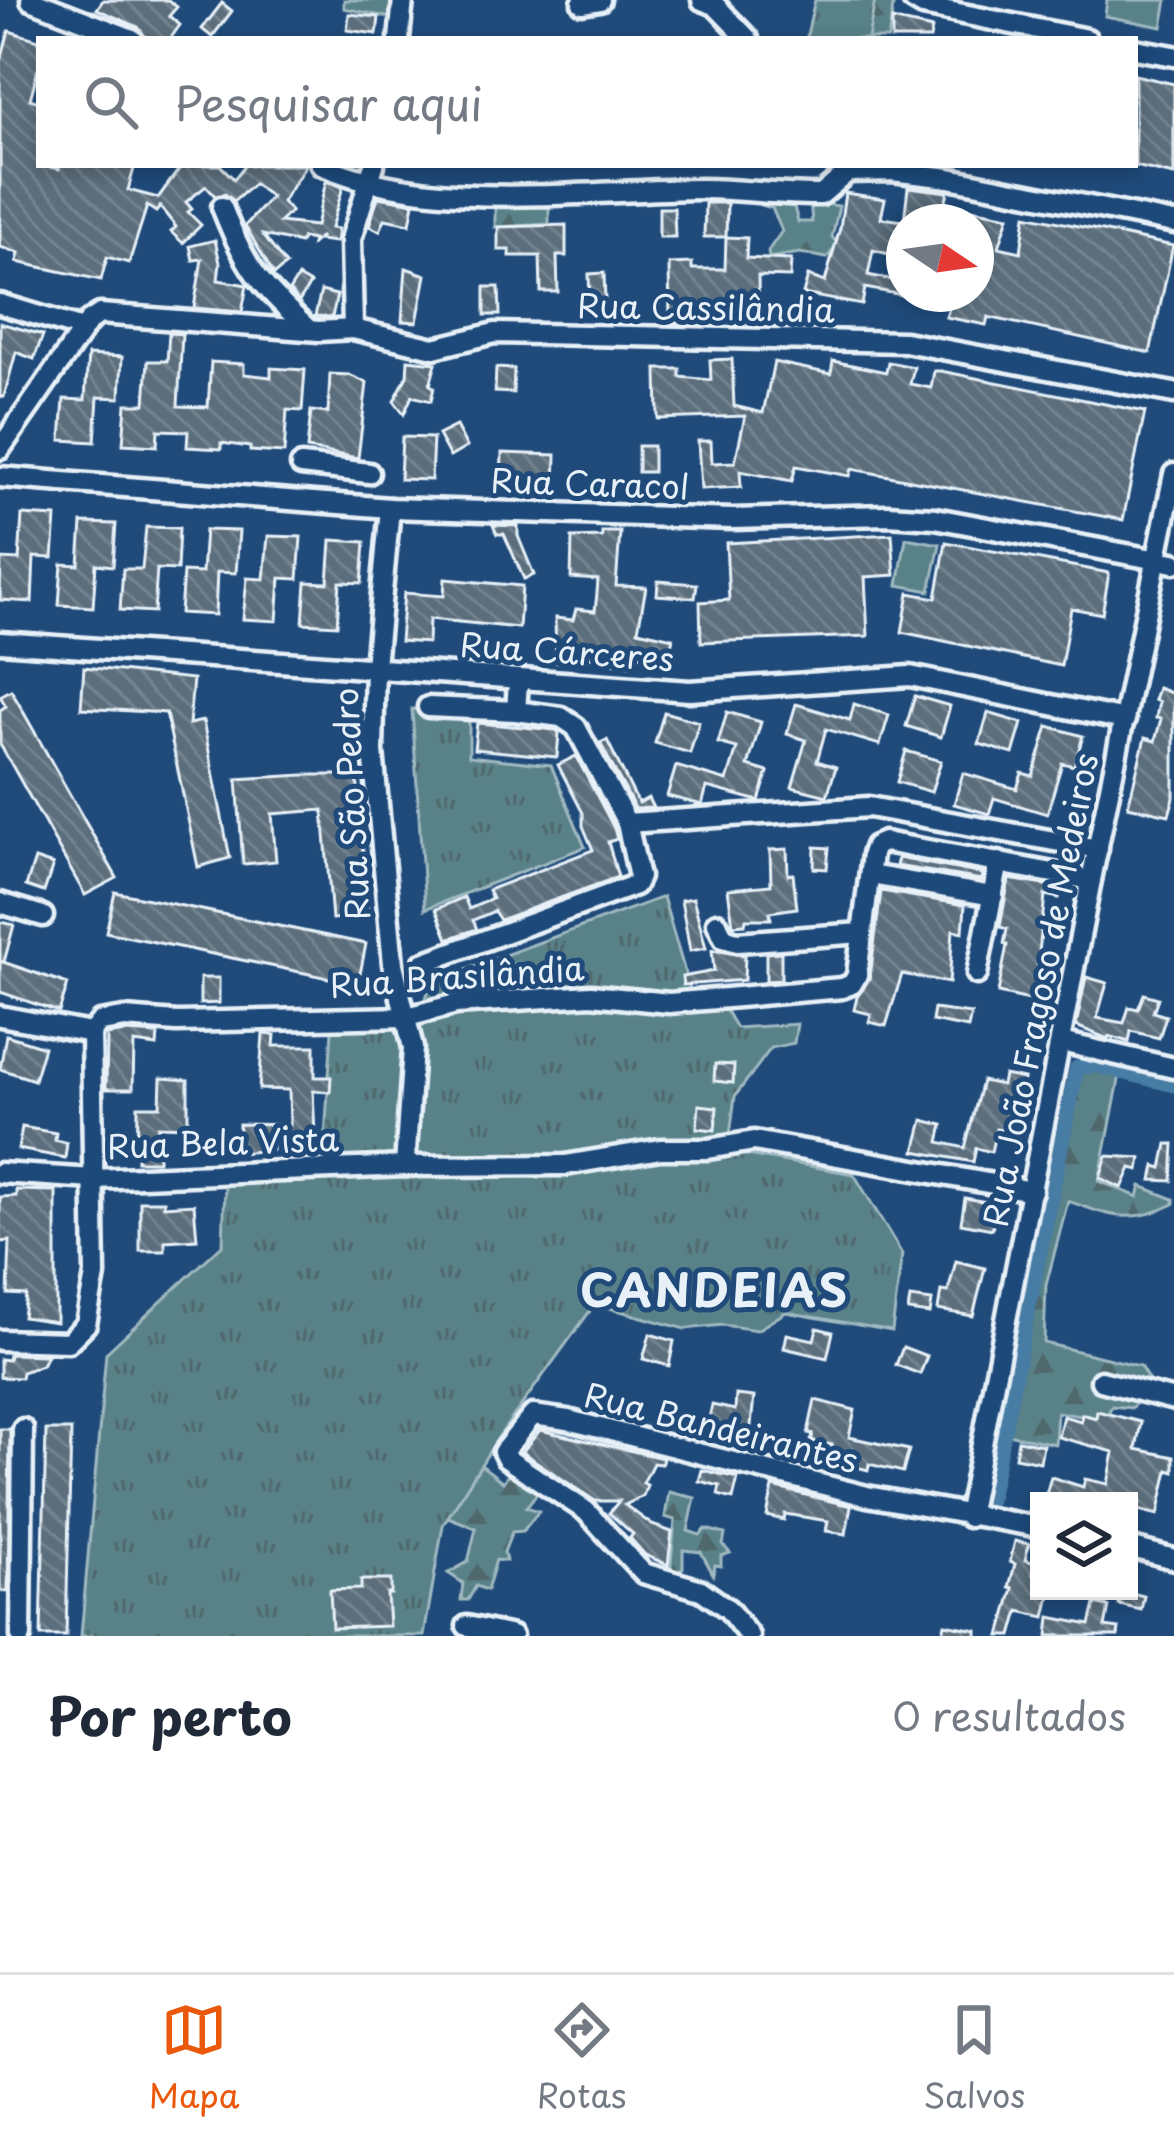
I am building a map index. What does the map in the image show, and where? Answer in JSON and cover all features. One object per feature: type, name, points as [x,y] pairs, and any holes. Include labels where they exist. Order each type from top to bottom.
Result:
[{"type":"street","points":[[31,0],[124,36]]},
{"type":"street","points":[[399,36],[403,0]]},
{"type":"street","points":[[702,0],[716,5],[745,36]]},
{"type":"street","points":[[913,0],[922,6],[1073,36]]},
{"type":"street","points":[[1138,50],[1174,56]]},
{"type":"street","points":[[340,168],[446,195],[705,189],[821,195],[846,168],[877,170],[949,178],[1174,223]]},
{"type":"street","points":[[352,329],[351,239],[371,173]]},
{"type":"street","points":[[222,207],[242,260],[255,279],[309,330]]},
{"type":"street","name":"Rua Cassilândia","points":[[0,304],[83,329],[94,316],[106,314],[309,330],[352,329],[434,348],[496,333],[905,342],[1174,393]]},
{"type":"street","points":[[0,449],[83,329]]},
{"type":"street","points":[[301,465],[369,473]]},
{"type":"street","name":"Rua João Fragoso de Medeiros","points":[[968,1517],[1090,880],[1166,561],[1174,474]]},
{"type":"street","name":"Rua Caracol","points":[[0,477],[389,508],[733,519],[935,518],[1166,561]]},
{"type":"street","name":"Rua São Pedro","points":[[389,508],[373,751],[393,964],[413,1048],[405,1166]]},
{"type":"street","name":"Rua Cárceres","points":[[0,642],[690,691],[910,676],[1125,720]]},
{"type":"street","points":[[516,712],[518,682]]},
{"type":"street","points":[[423,963],[629,887],[639,878],[627,823],[576,727],[561,717],[428,707]]},
{"type":"street","points":[[627,823],[869,807],[1098,850]]},
{"type":"street","points":[[717,923],[724,938],[737,942],[862,933],[875,846],[884,842],[1090,880]]},
{"type":"street","points":[[977,974],[999,862]]},
{"type":"street","points":[[870,875],[993,896]]},
{"type":"street","points":[[0,904],[43,916]]},
{"type":"street","name":"Rua Brasilândia","points":[[0,1016],[92,1033],[100,1022],[112,1018],[177,1022],[407,1017],[456,1004],[591,995],[668,1003],[852,984],[862,933]]},
{"type":"street","points":[[0,1340],[55,1343],[77,1336],[92,1305],[96,1243],[92,1033]]},
{"type":"street","points":[[1061,1042],[1173,1062]]},
{"type":"street","name":"Rua Bela Vista","points":[[0,1173],[94,1179],[405,1166],[565,1165],[660,1149],[754,1142],[1032,1191]]},
{"type":"street","points":[[1101,1381],[1174,1400]]},
{"type":"street","name":"Rua Bandeirantes","points":[[749,1636],[728,1609],[701,1590],[654,1578],[632,1565],[586,1511],[506,1458],[503,1453],[508,1443],[533,1415],[544,1414],[712,1460],[968,1517],[1030,1526]]},
{"type":"street","points":[[21,1636],[23,1429]]},
{"type":"street","points":[[1138,1549],[1174,1559]]},
{"type":"street","points":[[467,1626],[512,1636]]},
{"type":"green space","points":[[344,0],[398,0],[396,19],[344,8]]},
{"type":"green space","points":[[815,0],[877,0],[869,36],[807,36]]},
{"type":"green space","points":[[875,0],[894,0],[888,36],[869,36]]},
{"type":"green space","points":[[1107,0],[1167,0],[1162,27],[1105,16]]},
{"type":"green space","points":[[749,194],[791,196],[798,222],[812,222],[810,201],[831,197],[831,205],[839,206],[832,237],[838,244],[827,258],[800,253],[769,258],[768,251],[782,231],[772,208],[760,205]]},
{"type":"green space","points":[[549,195],[549,224],[495,227],[495,196]]},
{"type":"green space","points":[[906,538],[940,544],[930,591],[898,585]]},
{"type":"green space","points":[[412,709],[469,717],[469,756],[551,765],[585,847],[425,909]]},
{"type":"green space","points":[[663,897],[693,1000],[720,1001],[736,1028],[797,1024],[794,1043],[771,1048],[735,1096],[729,1143],[720,1150],[854,1174],[902,1254],[892,1331],[786,1312],[757,1330],[723,1325],[685,1329],[595,1304],[499,1436],[443,1525],[424,1636],[81,1636],[106,1353],[223,1244],[225,1185],[322,1181],[333,1016],[418,1024],[431,982]]},
{"type":"green space","points":[[1094,1065],[1120,1075],[1099,1181],[1138,1197],[1141,1186],[1174,1199],[1174,1204],[1121,1216],[1068,1201],[1046,1285],[1044,1343],[1140,1366],[1153,1388],[1131,1408],[1112,1406],[1104,1420],[1057,1412],[1055,1444],[1002,1433],[1074,1069]]},
{"type":"green space","points":[[481,1465],[503,1482],[510,1471],[542,1487],[526,1507],[539,1511],[523,1531],[512,1532],[504,1552],[506,1561],[496,1560],[487,1590],[476,1586],[468,1600],[461,1600],[463,1583],[448,1573],[468,1562],[476,1528],[448,1517]]},
{"type":"green space","points":[[669,1492],[695,1498],[688,1531],[725,1534],[723,1545],[730,1553],[721,1556],[721,1566],[715,1565],[713,1574],[701,1552],[683,1550],[683,1568],[670,1573],[675,1520],[665,1517]]},
{"type":"building","points":[[103,0],[168,0],[177,7],[169,16],[180,25],[172,36],[145,36],[138,27],[97,9]]},
{"type":"building","points":[[222,3],[232,11],[213,36],[202,29]]},
{"type":"building","points":[[349,14],[379,17],[377,34],[347,30]]},
{"type":"building","points":[[892,20],[932,29],[931,36],[892,36]]},
{"type":"building","points":[[9,31],[36,39],[36,77],[30,99],[36,101],[36,168],[134,168],[128,190],[158,198],[180,168],[223,168],[234,179],[243,168],[304,168],[282,202],[291,211],[280,222],[316,226],[326,181],[343,187],[331,228],[338,229],[336,242],[319,240],[321,236],[312,244],[313,240],[302,238],[300,243],[263,235],[286,265],[274,275],[245,226],[271,197],[254,184],[234,201],[225,194],[215,196],[206,186],[186,202],[192,209],[188,212],[201,225],[183,243],[171,232],[176,227],[160,207],[156,212],[147,206],[129,263],[107,257],[101,280],[17,262],[19,253],[0,247],[0,63]]},
{"type":"building","points":[[1138,76],[1174,84],[1174,175],[1138,167]]},
{"type":"building","points":[[908,187],[948,192],[945,204],[906,204]]},
{"type":"building","points":[[845,193],[885,199],[881,218],[886,219],[886,253],[873,250],[868,275],[886,279],[886,292],[865,288],[862,305],[803,294],[808,276],[825,282]]},
{"type":"building","points":[[378,197],[414,203],[410,224],[385,219],[380,231],[369,226]]},
{"type":"building","points":[[705,203],[727,203],[726,237],[704,237]]},
{"type":"building","points":[[659,208],[674,208],[675,237],[659,237]]},
{"type":"building","points":[[994,213],[1009,216],[999,247],[1021,252],[1026,215],[1173,246],[1150,353],[988,317],[986,325],[946,317],[948,312],[994,312]]},
{"type":"building","points":[[566,225],[566,256],[557,256],[558,292],[541,292],[540,256],[510,256],[510,250],[498,250],[498,227]]},
{"type":"building","points":[[726,237],[747,238],[746,258],[791,260],[790,277],[758,276],[759,322],[670,323],[669,264],[725,269]]},
{"type":"building","points":[[215,240],[218,280],[247,285],[242,312],[194,308],[202,259],[193,260],[190,246]]},
{"type":"building","points":[[406,268],[426,275],[417,322],[402,321]]},
{"type":"building","points":[[604,273],[605,301],[590,302],[589,274]]},
{"type":"building","points":[[298,277],[310,284],[299,302],[289,291]]},
{"type":"building","points":[[485,287],[499,287],[500,315],[485,315]]},
{"type":"building","points":[[321,291],[337,295],[332,317],[315,316]]},
{"type":"building","points":[[0,323],[43,335],[34,359],[16,352],[4,397],[0,396]]},
{"type":"building","points":[[169,333],[182,334],[178,406],[208,407],[211,362],[244,364],[244,374],[271,377],[271,368],[305,370],[302,411],[287,410],[284,453],[221,443],[221,449],[187,447],[188,431],[158,430],[157,446],[123,444],[126,404],[145,404],[148,361],[167,361]]},
{"type":"building","points":[[88,355],[122,357],[120,398],[98,397],[95,442],[61,440],[64,399],[85,400]]},
{"type":"building","points":[[732,359],[734,406],[763,413],[774,362],[831,374],[833,361],[886,372],[888,362],[914,367],[910,384],[931,388],[934,371],[941,371],[1145,412],[1123,520],[852,469],[850,476],[796,466],[792,481],[740,471],[741,487],[701,489],[698,441],[711,441],[712,463],[735,462],[745,416],[658,419],[657,369],[680,369],[680,377],[711,380],[710,360]]},
{"type":"building","points":[[408,360],[436,363],[431,401],[412,396],[404,414],[394,401],[407,376]]},
{"type":"building","points":[[496,368],[514,369],[513,393],[495,392]]},
{"type":"building","points":[[330,374],[367,383],[358,458],[307,449],[311,411],[328,413]]},
{"type":"building","points":[[456,426],[467,447],[450,457],[438,435]]},
{"type":"building","points":[[402,437],[433,438],[431,480],[400,479]]},
{"type":"building","points":[[638,446],[653,446],[653,472],[638,472]]},
{"type":"building","points":[[502,453],[556,455],[555,486],[501,484]]},
{"type":"building","points":[[22,515],[56,517],[53,558],[34,557],[32,602],[0,600],[1,559],[19,560]]},
{"type":"building","points":[[82,523],[116,524],[113,566],[96,564],[93,607],[59,605],[62,564],[79,565]]},
{"type":"building","points":[[493,525],[518,526],[534,575],[524,579],[504,534],[497,534]]},
{"type":"building","points":[[146,527],[179,528],[177,570],[157,569],[154,612],[120,610],[123,569],[142,569]]},
{"type":"building","points":[[205,530],[239,531],[236,573],[217,572],[215,615],[180,613],[183,572],[202,573]]},
{"type":"building","points":[[602,532],[620,532],[616,586],[646,587],[638,630],[673,638],[667,662],[635,654],[632,666],[614,663],[615,659],[579,656],[579,663],[556,662],[555,618],[573,620],[576,609],[595,611],[598,580],[571,578],[572,538],[602,537]]},
{"type":"building","points":[[892,534],[895,575],[865,577],[868,636],[701,642],[700,602],[729,600],[726,543]]},
{"type":"building","points":[[268,536],[301,537],[298,579],[280,578],[277,621],[243,619],[247,578],[264,579]]},
{"type":"building","points":[[331,540],[365,542],[362,583],[340,582],[337,625],[303,623],[306,582],[328,583]]},
{"type":"building","points":[[946,542],[1109,573],[1102,614],[1071,608],[1061,666],[902,632],[909,593],[936,598]]},
{"type":"building","points":[[445,579],[522,586],[519,628],[429,619],[428,643],[400,641],[404,593],[444,596]]},
{"type":"building","points":[[658,581],[697,584],[695,598],[657,595]]},
{"type":"building","points":[[84,667],[193,679],[189,724],[203,721],[230,858],[198,867],[166,713],[81,708]]},
{"type":"building","points":[[1158,688],[1174,694],[1174,798],[1169,815],[1128,806],[1145,738],[1155,741],[1161,719],[1156,718],[1159,702],[1154,700]]},
{"type":"building","points":[[11,690],[117,878],[85,895],[0,744],[0,710],[6,706],[0,696]]},
{"type":"building","points":[[915,696],[950,706],[941,737],[906,726]]},
{"type":"building","points":[[796,704],[850,720],[854,704],[889,715],[880,745],[826,729],[817,761],[836,767],[827,796],[792,787],[806,740],[787,734]]},
{"type":"building","points":[[664,712],[699,722],[690,753],[655,743]]},
{"type":"building","points":[[727,712],[761,722],[748,766],[768,772],[759,801],[707,787],[702,805],[667,796],[676,766],[727,781],[737,748],[718,743]]},
{"type":"building","points":[[988,713],[1022,723],[1013,754],[979,744]]},
{"type":"building","points":[[477,723],[556,730],[557,757],[474,749]]},
{"type":"building","points":[[1048,726],[1083,736],[1074,766],[1062,763],[1047,814],[994,798],[989,814],[954,804],[963,773],[1017,789],[1022,773],[1033,776]]},
{"type":"building","points":[[607,740],[639,803],[648,798],[653,808],[635,809],[600,743]]},
{"type":"building","points":[[906,751],[941,761],[931,792],[897,782]]},
{"type":"building","points":[[576,756],[614,828],[617,839],[608,842],[618,877],[500,920],[494,911],[473,920],[477,929],[448,939],[436,909],[464,897],[469,909],[492,899],[488,890],[593,850],[583,813],[558,765]]},
{"type":"building","points":[[357,775],[368,916],[332,919],[323,810],[272,814],[276,861],[243,864],[237,779]]},
{"type":"building","points":[[815,847],[829,848],[827,869],[814,868]]},
{"type":"building","points":[[787,849],[797,908],[770,912],[771,919],[746,919],[745,924],[733,925],[728,889],[771,885],[770,850]]},
{"type":"building","points":[[898,858],[983,874],[982,880],[896,866]]},
{"type":"building","points":[[35,859],[53,865],[44,892],[26,886]]},
{"type":"building","points":[[1009,879],[1062,888],[1059,898],[1045,895],[1034,1001],[998,993],[1007,945],[1007,929],[1000,927]]},
{"type":"building","points":[[881,891],[965,905],[963,932],[953,930],[949,983],[902,974],[886,1026],[869,1022],[871,1014],[854,1010],[870,977]]},
{"type":"building","points":[[115,892],[366,944],[358,984],[106,932]]},
{"type":"building","points":[[693,898],[706,948],[690,951],[681,900]]},
{"type":"building","points":[[0,922],[14,925],[4,962],[0,961]]},
{"type":"building","points":[[712,950],[745,955],[744,980],[683,985],[682,977],[714,971]]},
{"type":"building","points":[[781,952],[781,980],[766,981],[766,953]]},
{"type":"building","points":[[0,961],[68,984],[59,1012],[0,992]]},
{"type":"building","points":[[518,963],[523,984],[502,987],[498,968]]},
{"type":"building","points":[[1086,977],[1107,983],[1097,1018],[1124,1023],[1129,1007],[1138,1009],[1144,994],[1158,998],[1153,1012],[1166,1016],[1159,1038],[1131,1031],[1129,1042],[1108,1039],[1076,1026]]},
{"type":"building","points":[[200,978],[219,978],[219,1003],[200,1004]]},
{"type":"building","points":[[934,1009],[971,1014],[968,1028],[932,1021]]},
{"type":"building","points":[[158,1034],[157,1046],[134,1043],[133,1089],[106,1089],[107,1035]]},
{"type":"building","points":[[263,1034],[275,1035],[274,1046],[315,1046],[315,1077],[331,1077],[330,1092],[313,1091],[315,1134],[272,1136],[272,1150],[238,1153],[239,1124],[290,1125],[289,1090],[259,1089]]},
{"type":"building","points":[[6,1035],[44,1047],[34,1080],[0,1069]]},
{"type":"building","points":[[715,1064],[734,1065],[733,1083],[714,1081]]},
{"type":"building","points":[[1004,1075],[1024,1079],[1013,1132],[996,1129],[991,1152],[976,1148],[973,1162],[915,1151],[923,1120],[943,1125],[939,1142],[965,1148],[982,1081],[1002,1085]]},
{"type":"building","points":[[161,1078],[188,1080],[188,1127],[158,1126],[158,1161],[137,1161],[138,1106],[160,1106]]},
{"type":"building","points":[[699,1105],[717,1107],[715,1130],[697,1128]]},
{"type":"building","points":[[22,1127],[56,1133],[55,1140],[67,1143],[65,1158],[18,1149]]},
{"type":"building","points":[[1167,1144],[1174,1144],[1172,1181],[1152,1180],[1155,1166],[1162,1168]]},
{"type":"building","points":[[1107,1156],[1141,1158],[1139,1170],[1131,1168],[1122,1188],[1100,1178]]},
{"type":"building","points":[[16,1190],[56,1191],[56,1322],[23,1317],[26,1295],[8,1294],[10,1241],[0,1242],[0,1197],[16,1196]]},
{"type":"building","points":[[965,1198],[997,1204],[992,1229],[961,1223]]},
{"type":"building","points":[[140,1201],[164,1201],[164,1206],[194,1204],[197,1239],[165,1241],[165,1251],[140,1251]]},
{"type":"building","points":[[956,1261],[985,1268],[973,1316],[938,1310],[941,1291],[948,1292]]},
{"type":"building","points":[[910,1298],[932,1301],[930,1314],[908,1311]]},
{"type":"building","points":[[817,1328],[833,1332],[827,1358],[784,1348],[787,1334],[814,1340]]},
{"type":"building","points":[[650,1334],[674,1341],[669,1366],[643,1359]]},
{"type":"building","points":[[903,1347],[927,1356],[920,1374],[896,1365]]},
{"type":"building","points":[[9,1354],[47,1355],[42,1365],[22,1372],[21,1378],[0,1377],[0,1359],[8,1360]]},
{"type":"building","points":[[736,1395],[754,1397],[750,1435],[720,1432],[719,1439],[705,1436],[712,1405],[735,1410]]},
{"type":"building","points":[[815,1400],[855,1410],[849,1437],[909,1450],[903,1472],[869,1464],[868,1470],[829,1460],[832,1445],[811,1441],[813,1434],[808,1433]]},
{"type":"building","points":[[1097,1411],[1141,1422],[1136,1449],[1174,1457],[1174,1472],[1168,1470],[1158,1515],[1138,1510],[1138,1492],[1047,1492],[1051,1477],[1083,1487],[1085,1479],[1108,1484],[1114,1452],[1058,1437],[1063,1416],[1081,1421],[1082,1414],[1096,1418]]},
{"type":"building","points":[[0,1429],[10,1429],[8,1591],[0,1591]]},
{"type":"building","points":[[46,1430],[71,1430],[66,1636],[41,1636]]},
{"type":"building","points":[[540,1430],[663,1458],[661,1464],[653,1463],[643,1483],[647,1485],[643,1496],[625,1505],[652,1525],[672,1532],[668,1565],[645,1555],[630,1538],[633,1534],[609,1513],[619,1501],[595,1501],[522,1452]]},
{"type":"building","points":[[1018,1440],[1043,1445],[1040,1462],[1015,1457]]},
{"type":"building","points":[[702,1470],[738,1478],[733,1499],[718,1495],[720,1486],[699,1481]]},
{"type":"building","points":[[773,1487],[851,1506],[846,1534],[826,1531],[828,1521],[767,1516]]},
{"type":"building","points":[[1015,1541],[1029,1544],[1025,1560],[1030,1561],[1030,1600],[1049,1600],[1045,1617],[1019,1611],[1012,1636],[1000,1636],[1013,1588],[1009,1587],[1015,1564],[1010,1562]]},
{"type":"building","points":[[361,1580],[391,1580],[389,1626],[332,1628],[330,1590],[361,1589]]},
{"type":"building","points":[[1144,1596],[1141,1610],[1119,1605],[1120,1600]]},
{"type":"building","points":[[1095,1604],[1109,1607],[1105,1627],[1119,1629],[1118,1636],[1048,1636],[1050,1617],[1090,1625]]},
{"type":"building","points":[[945,1624],[977,1630],[977,1636],[942,1636]]},
{"type":"waterway","points":[[990,1499],[1077,1068],[1094,1065],[1174,1085]]},
{"type":"district","name":"CANDEIAS","points":[[715,1291]]}]
